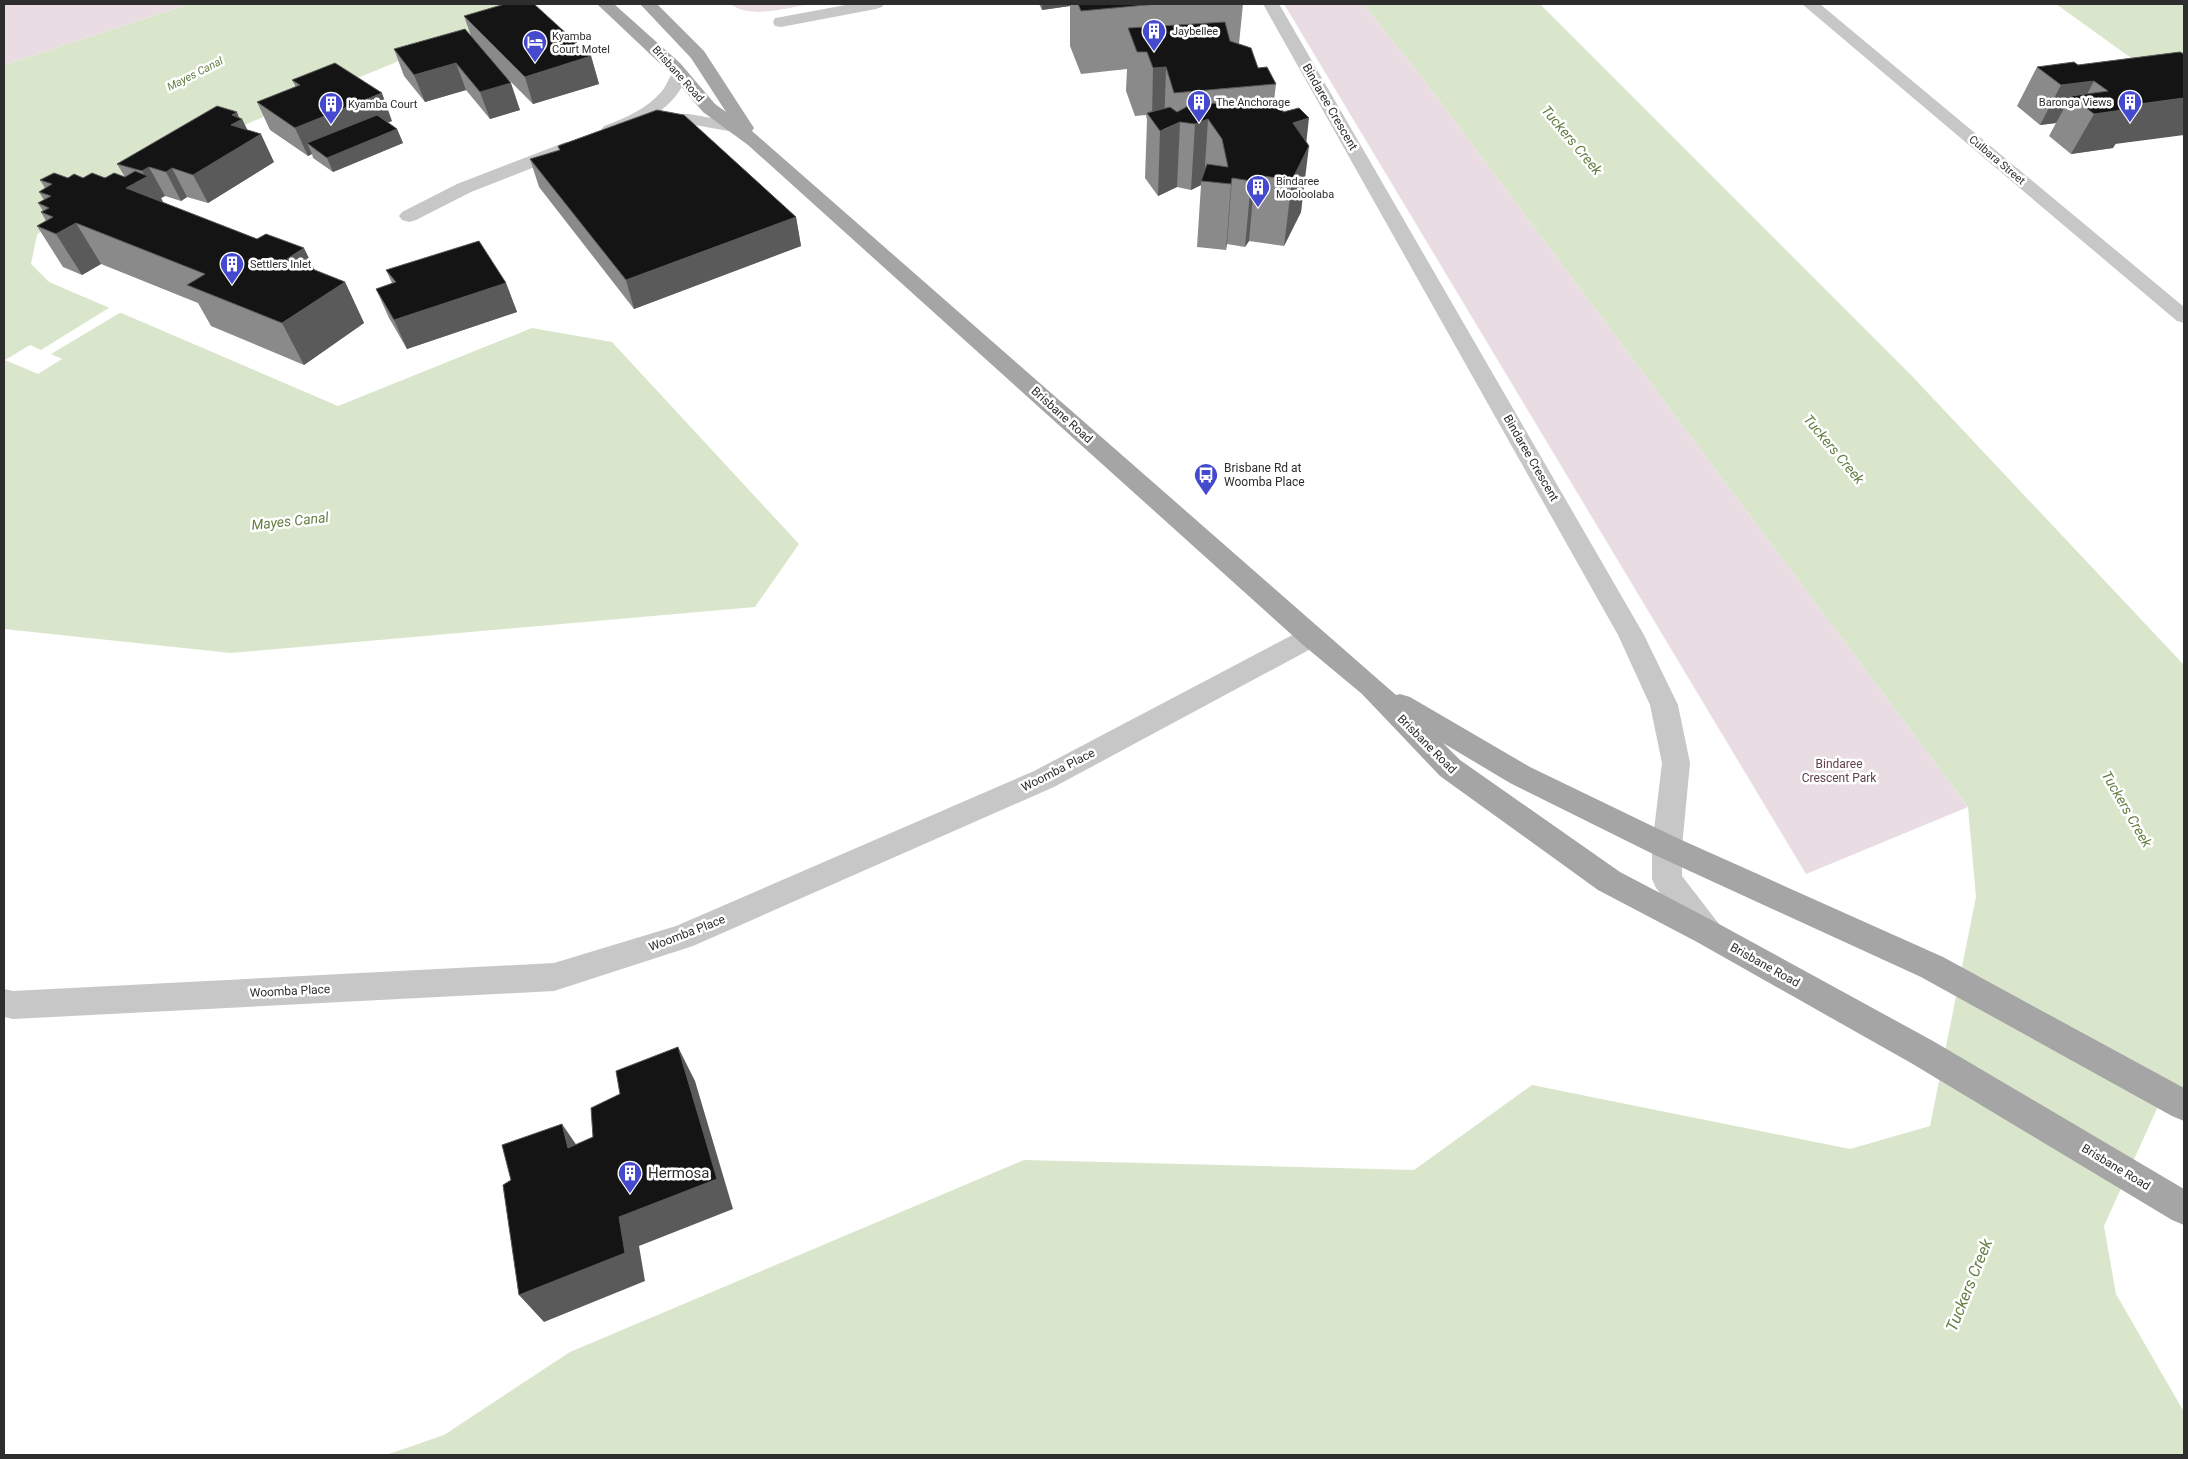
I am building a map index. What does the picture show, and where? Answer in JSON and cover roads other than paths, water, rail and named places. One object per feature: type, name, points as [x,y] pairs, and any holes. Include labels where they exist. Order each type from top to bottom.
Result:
[{"type":"main road","name":"Brisbane Road","points":[[605,4],[644,37],[680,74],[709,108],[754,141],[1311,637],[1371,687],[1450,768],[1609,881],[1708,933],[1922,1052],[2175,1202]]},
{"type":"main road","name":"Brisbane Road","points":[[648,4],[698,55],[754,141]]},
{"type":"main road","name":"Brisbane Road","points":[[1371,687],[1520,775],[1667,847],[1932,968],[2184,1105]]},
{"type":"street","points":[[781,22],[876,4]]},
{"type":"street","name":"Bindaree Crescent","points":[[1271,4],[1636,643],[1664,705],[1676,763],[1667,847],[1667,879],[1708,933]]},
{"type":"street","name":"Culbara Street","points":[[1810,4],[2184,317]]},
{"type":"street","points":[[596,136],[649,112],[664,99],[675,85],[680,74]]},
{"type":"street","points":[[632,121],[689,119],[734,127]]},
{"type":"street","points":[[409,216],[464,188],[579,143]]},
{"type":"street","name":"Woomba Place","points":[[4,1003],[33,1004],[554,978],[682,937],[1044,779],[1311,637]]},
{"type":"water","name":"Mayes Canal","points":[[189,4],[529,4],[471,41],[465,34],[272,113],[134,174],[65,208],[37,235],[31,264],[49,282],[338,406],[532,328],[612,342],[799,544],[755,607],[231,653],[4,629],[4,65]]},
{"type":"water","name":"Tuckers Creek","points":[[1363,4],[1540,4],[1912,376],[2184,665],[2184,1111],[2159,1104],[2104,1226],[2116,1294],[2184,1412],[2184,1455],[386,1455],[444,1435],[570,1352],[1024,1160],[1414,1170],[1532,1085],[1850,1149],[1930,1126],[1976,897],[1968,807],[1424,80]]},
{"type":"water","points":[[2056,4],[2184,4],[2184,96]]},
{"type":"place","name":"Jaybellee","points":[[1154,52]]},
{"type":"place","name":"Kyamba Court Motel","points":[[535,63]]},
{"type":"place","name":"The Anchorage","points":[[1199,123]]},
{"type":"place","name":"Baronga Views","points":[[2130,123]]},
{"type":"place","name":"Kyamba Court","points":[[331,125]]},
{"type":"place","name":"Bindaree Mooloolaba","points":[[1258,208]]},
{"type":"place","name":"Settlers Inlet","points":[[232,285]]},
{"type":"place","name":"Brisbane Rd at Woomba Place","points":[[1206,496]]},
{"type":"place","name":"Hermosa","points":[[630,1194]]},
{"type":"park label","name":"Bindaree Crescent Park","points":[[1839,771]]}]
